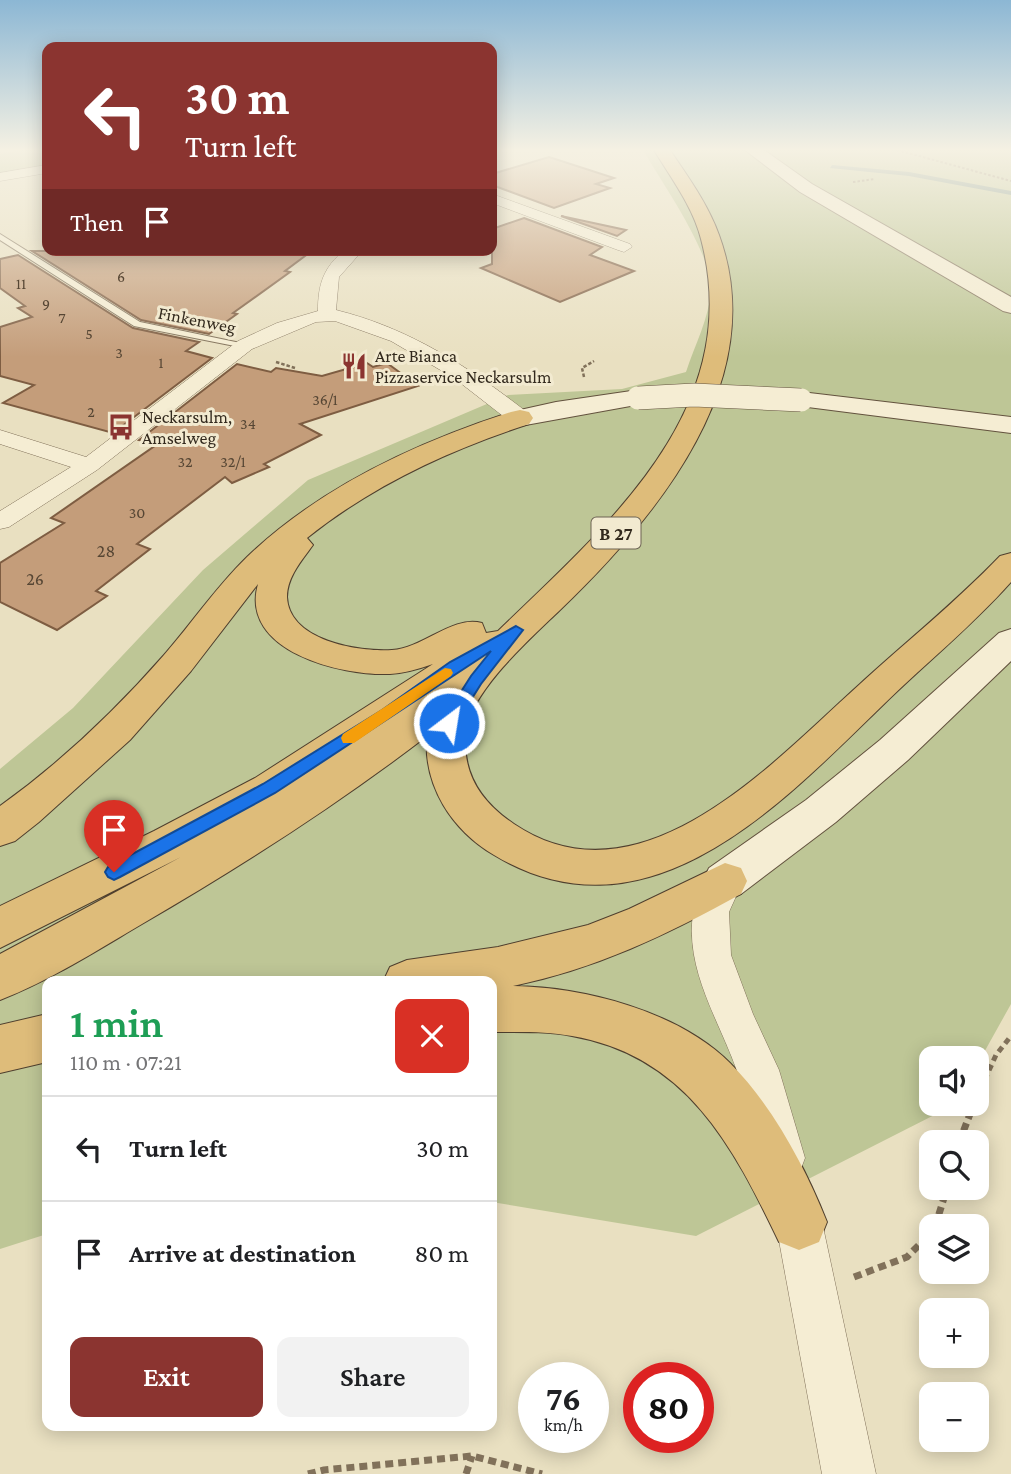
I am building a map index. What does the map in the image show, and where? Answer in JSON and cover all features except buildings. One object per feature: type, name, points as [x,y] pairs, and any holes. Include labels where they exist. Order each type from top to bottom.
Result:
[{"type":"highway","name":"B 27","points":[[0,978],[115,919],[266,829],[374,758],[476,680],[516,630],[592,560],[644,500],[674,458],[699,415],[712,374],[721,326],[721,281],[711,239],[702,219]]},
{"type":"highway","points":[[0,829],[25,811],[116,729],[176,664],[228,598],[269,554],[351,493],[433,449],[520,418]]},
{"type":"highway","points":[[351,493],[288,555],[275,578],[270,602],[277,620],[293,639],[314,652],[352,660],[392,662],[425,654],[453,642],[485,622],[550,600]]},
{"type":"highway","points":[[476,680],[449,723],[447,750],[453,777],[466,806],[491,830],[525,850],[556,863],[594,867],[633,864],[676,849],[725,821],[774,785],[1011,563]]},
{"type":"highway","name":"B 27","points":[[0,928],[114,872],[269,788],[388,714],[455,666],[516,630]]},
{"type":"highway","points":[[452,976],[554,956],[643,924],[725,881]]},
{"type":"highway","points":[[497,1009],[532,1008],[586,1016],[664,1046],[691,1062],[713,1082],[749,1129],[799,1222]]},
{"type":"highway","points":[[0,1049],[42,1039]]},
{"type":"main road","points":[[859,219],[1011,306]]},
{"type":"main road","points":[[934,262],[977,290],[1011,322]]},
{"type":"main road","points":[[520,418],[638,398],[694,395],[801,400],[1011,425]]},
{"type":"main road","points":[[725,881],[832,802],[894,750],[1011,641]]},
{"type":"street","points":[[548,219],[624,247]]},
{"type":"street","points":[[327,314],[328,278],[336,264],[347,256]]},
{"type":"street","points":[[0,522],[89,465],[245,345],[274,331],[327,314],[370,326],[410,342],[461,373],[520,418]]},
{"type":"street","points":[[0,438],[89,465]]},
{"type":"street","points":[[725,881],[711,912],[712,955],[734,1018],[758,1070],[773,1118],[814,1291],[849,1474]]},
{"type":"lane","name":"Finkenweg","points":[[0,236],[137,324],[245,345]]},
{"type":"path","points":[[582,368],[594,361]]},
{"type":"path","points":[[989,1070],[996,1055],[1011,1036]]},
{"type":"path","points":[[814,1291],[902,1262],[919,1248]]},
{"type":"path","points":[[466,1474],[472,1457]]},
{"type":"path","points":[[308,1474],[324,1470],[472,1457],[542,1474]]},
{"type":"green space","points":[[684,219],[1011,219],[1011,1004],[988,1046],[919,1046],[919,1116],[932,1116],[696,1236],[497,1203],[497,976],[42,976],[42,1236],[0,1249],[0,769],[73,708],[203,570],[308,480],[508,395],[622,389],[686,372],[708,311],[711,290],[703,257]]},
{"type":"slow traffic","points":[[349,738],[445,673]]},
{"type":"place","name":"Arte Bianca Pizzaservice Neckarsulm","points":[[354,366]]},
{"type":"place","name":"Neckarsulm, Amselweg","points":[[121,427]]},
{"type":"route","points":[[114,872],[269,788],[388,714],[455,666],[516,630],[476,680],[449,723]]}]
